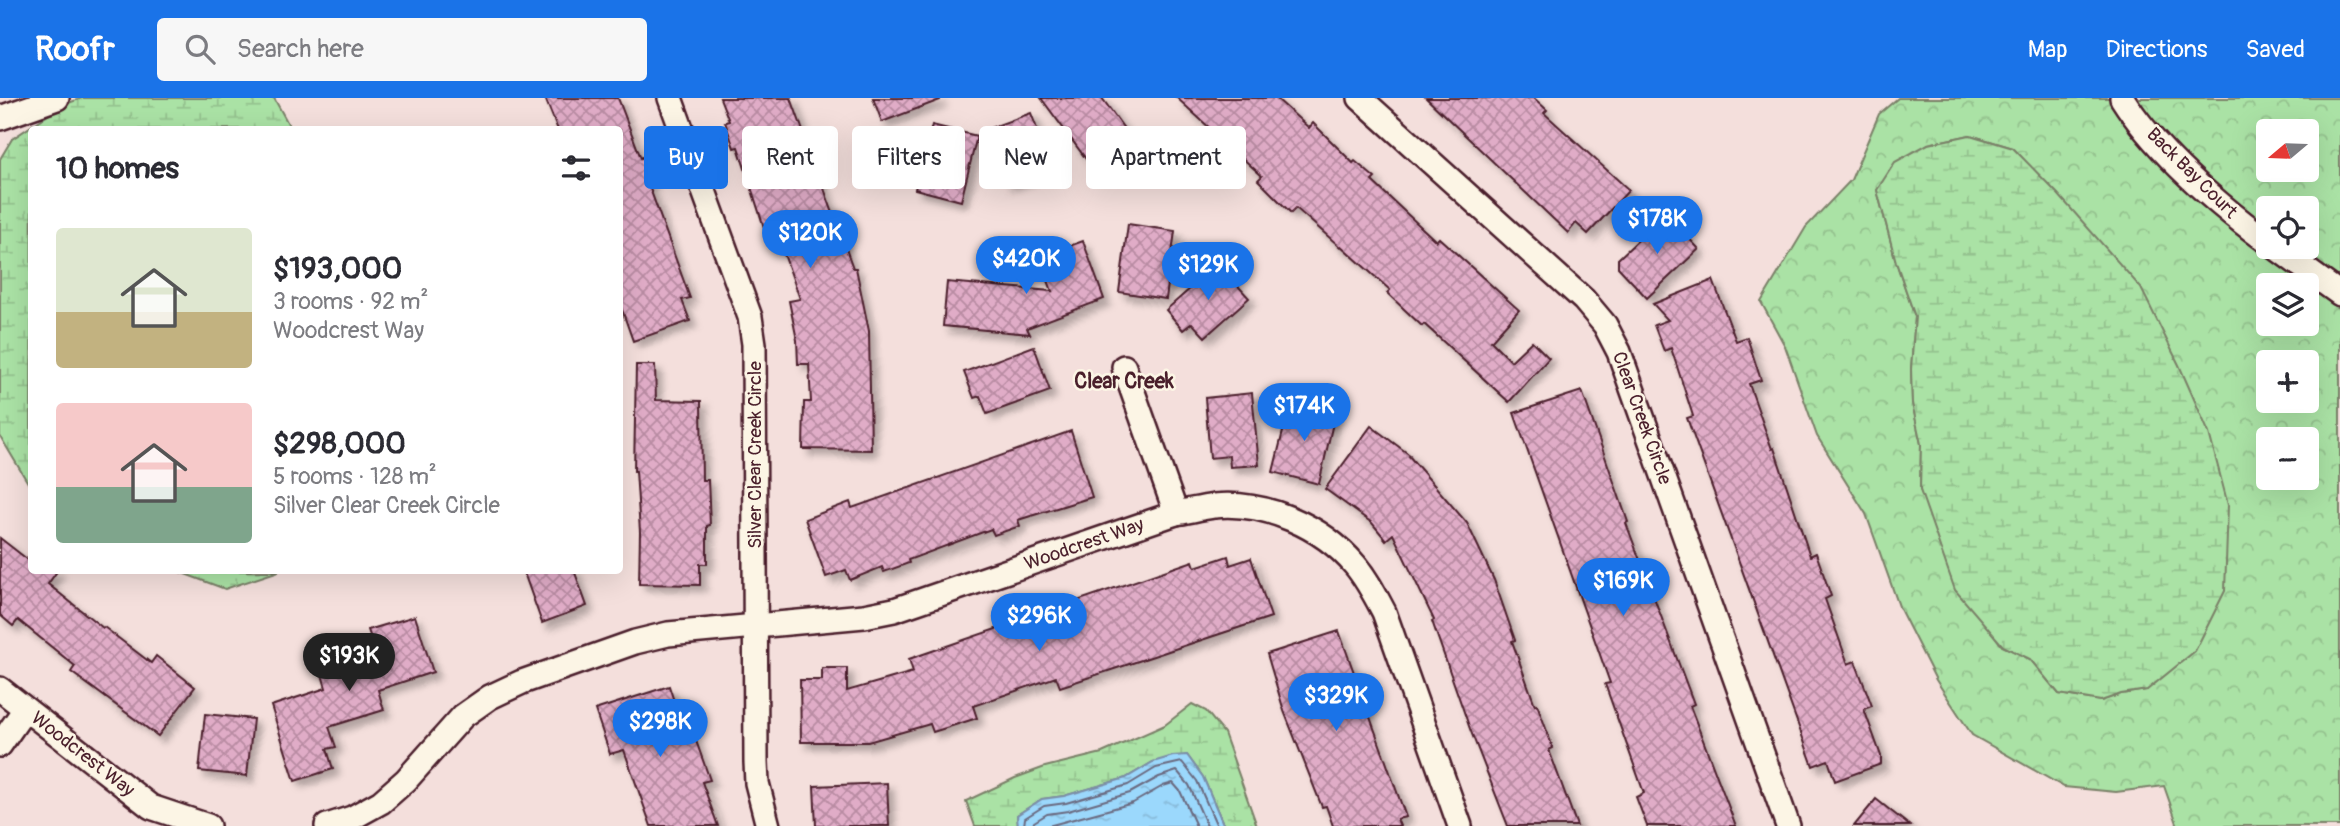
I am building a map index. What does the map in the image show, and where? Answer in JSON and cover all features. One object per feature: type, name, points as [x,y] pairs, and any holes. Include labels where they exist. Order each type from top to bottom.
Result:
[{"type":"street","points":[[0,118],[57,98]]},
{"type":"street","name":"Silver Clear Creek Circle","points":[[670,98],[750,317],[754,344],[756,762],[757,783],[768,826]]},
{"type":"street","name":"Clear Creek Circle","points":[[1360,98],[1584,300],[1605,325],[1619,352],[1788,826]]},
{"type":"street","name":"Back Bay Court","points":[[2122,98],[2176,163],[2228,213],[2256,233]]},
{"type":"street","points":[[2292,259],[2340,294]]},
{"type":"street","points":[[1124,367],[1176,513]]},
{"type":"street","name":"Woodcrest Way","points":[[327,826],[352,818],[381,802],[406,780],[463,716],[490,697],[522,682],[635,642],[668,634],[864,616],[894,610],[1176,513],[1216,506],[1271,512],[1302,524],[1330,541],[1354,564],[1369,584],[1384,612],[1460,826]]},
{"type":"street","name":"Woodcrest Way","points":[[0,689],[151,807],[208,826]]},
{"type":"street","points":[[0,744],[25,709]]},
{"type":"green space","points":[[82,98],[274,98],[289,126],[32,126],[63,105]]},
{"type":"green space","points":[[1898,98],[2340,98],[2340,826],[2178,826],[2164,786],[2116,792],[2064,787],[1972,735],[1936,680],[1900,609],[1866,514],[1817,436],[1785,346],[1761,302],[1806,227],[1851,180],[1879,114]],"holes":[[[1970,135],[2013,148],[2095,237],[2147,690],[2121,694],[2101,701],[2059,694],[2030,659],[2002,646],[1982,619],[1920,490],[1921,444],[1912,403],[1911,369],[1915,317],[1896,262],[1877,190],[1928,144]]]},
{"type":"green space","points":[[28,128],[28,483],[0,436],[0,159],[12,139]]},
{"type":"green space","points":[[1970,135],[2013,148],[2058,194],[2141,288],[2209,433],[2228,505],[2225,591],[2195,651],[2147,690],[2121,694],[2101,701],[2059,694],[2030,659],[2003,646],[1955,590],[1920,490],[1921,444],[1912,403],[1911,369],[1915,317],[1896,262],[1877,190],[1895,162],[1928,144]]},
{"type":"green space","points":[[185,574],[270,574],[225,589]]},
{"type":"green space","points":[[1192,704],[1206,711],[1224,733],[1257,826],[1224,826],[1203,777],[1187,755],[1153,762],[1126,778],[1064,796],[1042,799],[1017,815],[1018,826],[975,826],[966,801],[1045,767],[1102,753],[1165,725]]},
{"type":"water","points":[[1187,755],[1203,777],[1224,826],[1018,826],[1017,815],[1042,799],[1064,796],[1126,778],[1153,762]]},
{"type":"building","points":[[545,98],[618,98],[641,158],[643,157],[644,189],[650,189],[690,298],[682,300],[690,321],[633,341],[623,313],[623,126],[556,126]]},
{"type":"building","points":[[720,98],[791,98],[801,126],[742,126],[742,159],[738,147],[734,148],[725,122],[729,121]]},
{"type":"building","points":[[873,98],[940,98],[940,100],[882,122]]},
{"type":"building","points":[[1041,98],[1102,98],[1122,126],[1086,126],[1086,159],[1072,140],[1072,126],[1062,126]]},
{"type":"building","points":[[1177,98],[1276,98],[1309,128],[1313,123],[1353,163],[1355,161],[1375,178],[1372,181],[1436,241],[1439,238],[1519,310],[1491,341],[1511,361],[1532,341],[1549,358],[1509,402],[1424,324],[1422,326],[1387,293],[1390,290],[1341,246],[1296,208],[1291,213],[1258,180],[1262,176],[1246,161],[1246,126],[1208,126]]},
{"type":"building","points":[[1426,98],[1534,98],[1547,110],[1544,113],[1629,190],[1588,234],[1576,223],[1568,233]]},
{"type":"building","points":[[1031,113],[1036,126],[995,126]]},
{"type":"building","points":[[965,133],[977,136],[965,185]]},
{"type":"building","points":[[752,189],[824,189],[853,268],[856,268],[869,331],[871,450],[803,449],[804,402],[811,402],[809,364],[798,364],[797,340],[789,301],[800,299],[780,243],[770,246]]},
{"type":"building","points":[[915,189],[964,189],[961,201]]},
{"type":"building","points":[[1666,214],[1699,249],[1647,298],[1618,267],[1618,259]]},
{"type":"building","points":[[1128,224],[1175,231],[1166,299],[1119,292]]},
{"type":"building","points":[[1083,241],[1104,299],[1027,328],[1030,334],[943,326],[947,282],[1052,291],[1039,257]]},
{"type":"building","points":[[1218,264],[1249,298],[1205,337],[1192,323],[1183,330],[1166,310]]},
{"type":"building","points":[[1713,280],[1736,341],[1747,337],[1761,380],[1749,384],[1772,449],[1774,448],[1810,556],[1816,553],[1831,596],[1825,599],[1848,664],[1855,661],[1872,706],[1864,709],[1881,756],[1881,764],[1835,781],[1828,760],[1813,766],[1687,418],[1693,416],[1671,348],[1664,351],[1654,325],[1668,320],[1653,304]]},
{"type":"building","points":[[1034,346],[1050,391],[987,414],[980,396],[974,398],[964,372]]},
{"type":"building","points":[[636,365],[655,365],[656,400],[701,401],[702,480],[708,480],[710,525],[707,526],[707,564],[700,564],[700,585],[639,584],[640,532],[634,471]]},
{"type":"building","points":[[1582,391],[1628,522],[1626,523],[1694,704],[1690,706],[1736,826],[1647,826],[1636,797],[1644,793],[1605,684],[1610,683],[1514,413]]},
{"type":"building","points":[[1252,393],[1259,465],[1230,467],[1229,456],[1210,458],[1205,398]]},
{"type":"building","points":[[1290,403],[1335,414],[1319,484],[1273,472]]},
{"type":"building","points":[[1371,426],[1410,455],[1467,523],[1494,580],[1515,640],[1512,641],[1553,748],[1549,750],[1577,826],[1508,826],[1470,729],[1432,621],[1434,620],[1393,534],[1386,540],[1372,523],[1325,489]]},
{"type":"building","points":[[1071,431],[1092,497],[1018,520],[1020,526],[994,535],[991,529],[908,560],[909,563],[884,572],[882,567],[850,580],[846,570],[826,577],[805,519],[850,502],[852,508]]},
{"type":"building","points":[[0,538],[28,560],[28,574],[55,574],[48,584],[151,663],[156,656],[195,687],[158,736],[71,672],[75,666],[18,620],[13,626],[0,615]]},
{"type":"building","points":[[1228,556],[1230,565],[1251,558],[1271,617],[1060,687],[1056,677],[973,706],[977,718],[933,732],[930,724],[868,742],[801,742],[800,680],[822,680],[822,668],[847,668],[847,691],[913,672],[909,659],[1193,561],[1195,567]]},
{"type":"building","points":[[524,574],[575,574],[587,606],[542,623]]},
{"type":"building","points":[[415,616],[433,672],[378,690],[384,710],[329,727],[336,747],[327,749],[333,769],[295,781],[271,706],[326,688],[318,661],[373,644],[368,630]]},
{"type":"building","points":[[1339,631],[1406,817],[1397,819],[1400,826],[1333,826],[1326,806],[1322,807],[1284,711],[1267,654]]},
{"type":"building","points":[[669,686],[687,741],[695,738],[710,780],[702,782],[718,826],[651,826],[624,750],[610,754],[595,710]]},
{"type":"building","points":[[205,714],[253,719],[247,776],[199,771]]},
{"type":"building","points":[[887,783],[889,826],[816,826],[814,786]]},
{"type":"building","points":[[1876,799],[1910,826],[1854,826]]},
{"type":"district","name":"Clear Creek","points":[[1124,381]]}]
